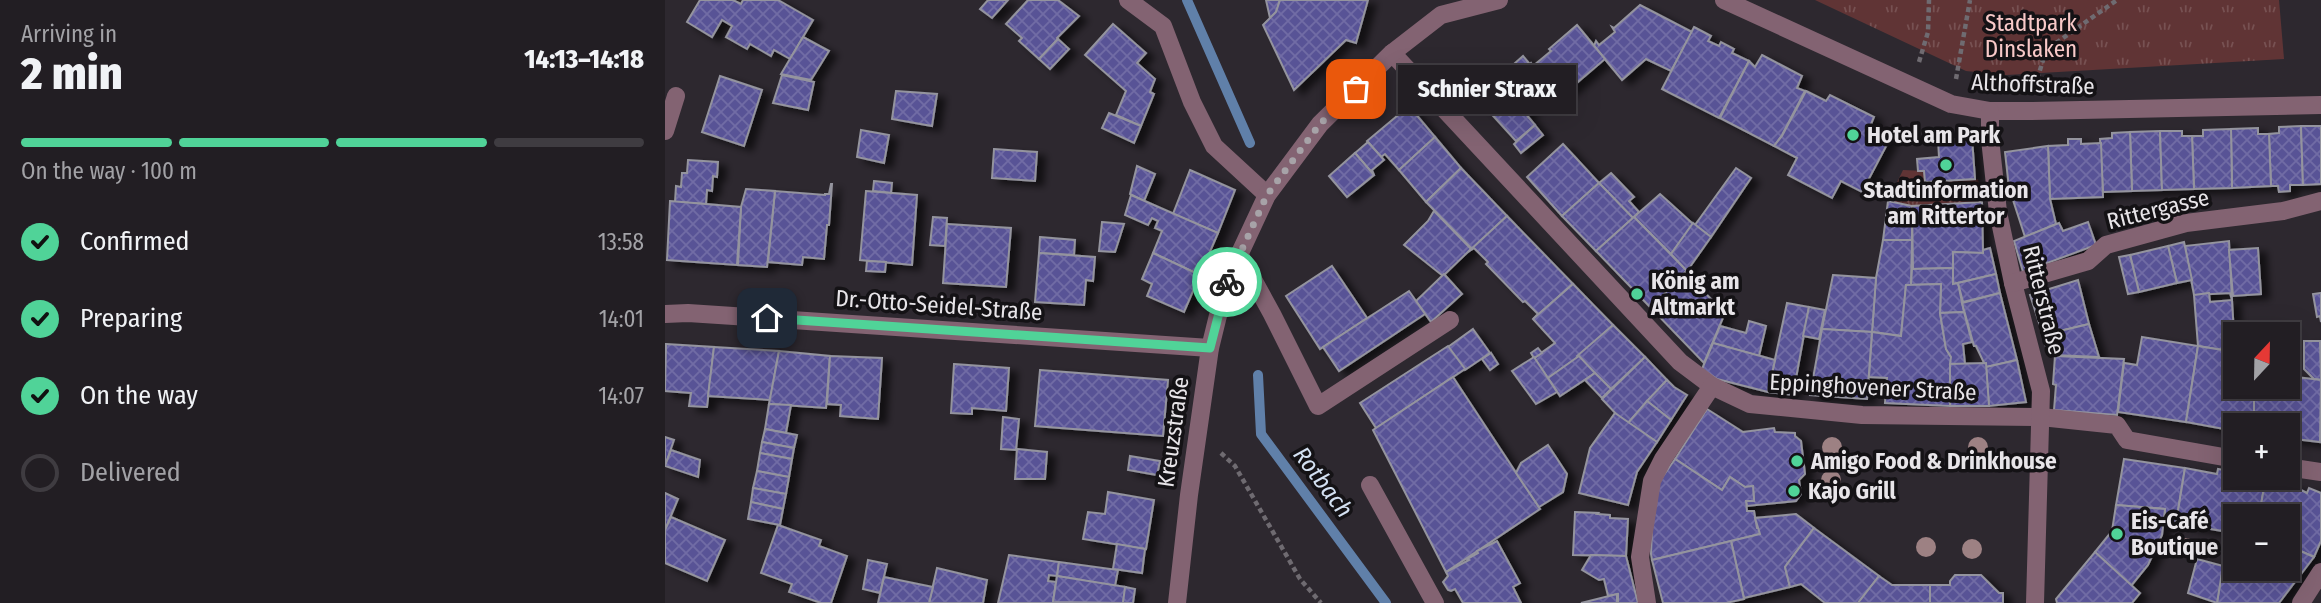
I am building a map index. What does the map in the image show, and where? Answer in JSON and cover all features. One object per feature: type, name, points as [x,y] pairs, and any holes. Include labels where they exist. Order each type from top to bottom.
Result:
[{"type":"street","points":[[1128,0],[1163,26],[1192,102],[1214,146],[1267,195]]},
{"type":"street","points":[[1439,8],[1499,0]]},
{"type":"street","name":"Althoffstraße","points":[[1724,0],[1951,104],[1990,111],[2321,105]]},
{"type":"street","name":"Kreuzstraße","points":[[1177,603],[1197,431],[1210,348],[1226,283],[1267,195],[1320,124],[1439,8]]},
{"type":"street","name":"Eppinghovener Straße","points":[[1392,53],[1680,362],[1712,386],[1749,404],[1862,415],[2041,417],[2117,425],[2127,440],[2223,457]]},
{"type":"street","points":[[665,131],[676,96]]},
{"type":"street","name":"Ritterstraße","points":[[1990,111],[1990,139],[1998,212],[2013,284],[2041,391],[2035,603]]},
{"type":"street","name":"Rittergasse","points":[[2013,284],[2088,261],[2106,245],[2145,234],[2186,223],[2283,211],[2321,201]]},
{"type":"street","points":[[1239,254],[1318,406],[1450,320]]},
{"type":"street","name":"Dr.-Otto-Seidel-Straße","points":[[665,314],[688,313],[1210,348]]},
{"type":"street","points":[[1647,603],[1640,557],[1651,481],[1712,386]]},
{"type":"street","points":[[2300,469],[2321,472]]},
{"type":"street","points":[[1370,485],[1434,603]]},
{"type":"street","points":[[2301,603],[2321,572]]},
{"type":"path","points":[[1913,87],[1928,32],[1929,0]]},
{"type":"path","points":[[1951,104],[1970,0]]},
{"type":"path","points":[[2028,111],[2046,50],[2117,0]]},
{"type":"path","points":[[1197,431],[1235,466],[1300,579],[1321,603]]},
{"type":"green space","name":"Stadtpark Dinslaken","points":[[1815,0],[2279,0],[2284,59],[2006,75],[1966,71]]},
{"type":"green space","points":[[1903,170],[1924,171],[1925,182],[1978,179],[1982,202],[1912,206],[1888,201]]},
{"type":"building","points":[[700,0],[733,0],[741,4],[743,0],[778,0],[813,20],[790,59],[774,50],[771,56],[750,44],[747,49],[726,37],[732,26],[722,20],[712,37],[687,22]]},
{"type":"building","points":[[988,0],[1008,0],[992,18],[980,9]]},
{"type":"building","points":[[1028,0],[1058,0],[1079,16],[1039,59],[1019,41],[1022,38],[1006,24]]},
{"type":"building","points":[[1266,0],[1280,0],[1276,12],[1270,18]]},
{"type":"building","points":[[1280,0],[1368,0],[1356,43],[1346,40],[1294,90],[1263,25],[1276,12]]},
{"type":"building","points":[[1640,5],[1692,32],[1671,71],[1646,59],[1622,80],[1594,46],[1596,41],[1599,45],[1615,32],[1612,27]]},
{"type":"building","points":[[1113,24],[1146,53],[1137,63],[1155,79],[1150,92],[1154,94],[1141,126],[1116,115],[1126,91],[1085,55]]},
{"type":"building","points":[[1577,25],[1605,59],[1558,99],[1530,64],[1533,66]]},
{"type":"building","points":[[1694,27],[1711,36],[1708,41],[1719,46],[1721,42],[1734,49],[1732,53],[1749,61],[1719,118],[1662,89]]},
{"type":"building","points":[[803,37],[829,51],[811,80],[781,74]]},
{"type":"building","points":[[1058,39],[1069,49],[1050,69],[1039,59]]},
{"type":"building","points":[[1762,55],[1802,76],[1797,88],[1805,91],[1774,146],[1720,118],[1749,61],[1755,67]]},
{"type":"building","points":[[1523,56],[1551,90],[1525,113],[1535,125],[1516,141],[1476,94],[1481,97],[1497,83],[1493,79],[1496,80]]},
{"type":"building","points":[[782,75],[814,82],[808,110],[773,103]]},
{"type":"building","points":[[720,76],[762,90],[744,146],[702,132]]},
{"type":"building","points":[[896,91],[937,94],[932,126],[892,119]]},
{"type":"building","points":[[1806,91],[1826,101],[1830,95],[1874,117],[1871,124],[1892,135],[1862,192],[1841,181],[1832,198],[1788,175],[1797,158],[1774,146]]},
{"type":"building","points":[[1409,106],[1435,137],[1399,170],[1385,154],[1381,157],[1367,141]]},
{"type":"building","points":[[1109,113],[1141,126],[1134,143],[1102,128]]},
{"type":"building","points":[[1535,125],[1543,135],[1521,153],[1514,144]]},
{"type":"building","points":[[2301,126],[2303,185],[2290,185],[2290,191],[2279,192],[2278,186],[2271,186],[2269,134],[2279,133],[2279,127]]},
{"type":"building","points":[[2301,126],[2321,126],[2321,184],[2303,185]]},
{"type":"building","points":[[2258,128],[2258,134],[2269,134],[2271,186],[2232,188],[2231,129]]},
{"type":"building","points":[[2231,129],[2232,188],[2194,189],[2192,136],[2203,136],[2203,130]]},
{"type":"building","points":[[861,130],[889,135],[884,163],[857,157]]},
{"type":"building","points":[[2160,131],[2162,190],[2132,191],[2130,132]]},
{"type":"building","points":[[2160,131],[2182,131],[2182,136],[2192,136],[2194,189],[2162,190]]},
{"type":"building","points":[[2130,132],[2132,191],[2103,192],[2100,139],[2112,138],[2112,133]]},
{"type":"building","points":[[1435,137],[1461,168],[1426,202],[1399,170]]},
{"type":"building","name":"Stadtinformation am Rittertor","points":[[1972,138],[1975,179],[1925,182],[1924,171],[1918,171],[1917,159],[1939,157],[1938,140]]},
{"type":"building","points":[[2068,139],[2081,139],[2081,144],[2101,143],[2103,197],[2050,199],[2048,146],[2068,145]]},
{"type":"building","points":[[1368,142],[1384,160],[1372,170],[1374,175],[1355,153]]},
{"type":"building","points":[[1563,144],[1599,183],[1562,216],[1527,177]]},
{"type":"building","points":[[2048,146],[2050,199],[2056,224],[2025,237],[2010,197],[2005,152]]},
{"type":"building","points":[[994,149],[1037,152],[1035,181],[992,178]]},
{"type":"building","points":[[1355,153],[1374,175],[1347,197],[1329,176]]},
{"type":"building","points":[[688,160],[718,162],[717,177],[713,176],[712,191],[707,190],[706,204],[675,202],[676,186],[681,187],[682,173],[687,173]]},
{"type":"building","points":[[1137,166],[1155,174],[1144,201],[1130,194]]},
{"type":"building","points":[[1461,168],[1507,216],[1472,249],[1426,202]]},
{"type":"building","points":[[1736,168],[1751,178],[1711,237],[1695,225]]},
{"type":"building","points":[[1190,170],[1235,190],[1218,233],[1173,214]]},
{"type":"building","points":[[1611,173],[1634,197],[1629,201],[1639,212],[1633,218],[1599,183]]},
{"type":"building","points":[[874,181],[892,183],[891,193],[873,191]]},
{"type":"building","points":[[1599,183],[1633,218],[1596,251],[1562,216]]},
{"type":"building","points":[[831,184],[824,259],[803,257],[802,265],[768,262],[775,191],[825,195],[829,194]]},
{"type":"building","points":[[746,189],[775,191],[767,267],[738,265],[741,207]]},
{"type":"building","points":[[866,191],[917,195],[912,265],[860,260]]},
{"type":"building","points":[[1660,194],[1693,224],[1671,254],[1634,217]]},
{"type":"building","points":[[1131,195],[1218,233],[1200,275],[1153,253],[1162,231],[1155,228],[1158,221],[1152,218],[1148,225],[1125,215]]},
{"type":"building","points":[[670,201],[741,207],[737,265],[667,260]]},
{"type":"building","points":[[1888,201],[1912,206],[1912,240],[1883,240]]},
{"type":"building","points":[[1982,202],[1983,253],[1953,252],[1953,268],[1913,269],[1912,206]]},
{"type":"building","points":[[1434,211],[1471,249],[1443,276],[1404,245],[1428,221]]},
{"type":"building","points":[[1507,216],[1573,284],[1533,319],[1538,314],[1486,264],[1488,262],[1474,248],[1468,252]]},
{"type":"building","points":[[933,217],[947,218],[945,246],[930,245]]},
{"type":"building","points":[[1634,217],[1687,271],[1651,308],[1596,251]]},
{"type":"building","points":[[1102,222],[1124,224],[1115,252],[1099,251]]},
{"type":"building","points":[[2088,222],[2096,245],[2023,272],[2014,241],[2059,223],[2063,231]]},
{"type":"building","points":[[1693,223],[1711,237],[1687,271],[1671,254]]},
{"type":"building","points":[[947,224],[1011,228],[1006,287],[943,283]]},
{"type":"building","points":[[1040,237],[1075,240],[1074,255],[1039,253]]},
{"type":"building","points":[[1883,240],[1912,240],[1911,285],[1906,285],[1901,336],[1872,332],[1876,278]]},
{"type":"building","points":[[2229,241],[2232,300],[2230,293],[2194,295],[2185,246]]},
{"type":"building","points":[[2184,242],[2192,280],[2177,283],[2168,246]]},
{"type":"building","points":[[2168,246],[2177,283],[2139,292],[2130,255]]},
{"type":"building","points":[[1990,248],[1996,274],[1953,284],[1953,252],[1983,253],[1983,250]]},
{"type":"building","points":[[2258,248],[2261,294],[2233,296],[2229,250]]},
{"type":"building","points":[[1039,253],[1095,257],[1093,281],[1086,280],[1084,305],[1035,302]]},
{"type":"building","points":[[1153,253],[1200,275],[1184,312],[1147,296],[1152,284],[1142,279]]},
{"type":"building","points":[[2130,255],[2139,292],[2128,294],[2119,257]]},
{"type":"building","points":[[867,261],[886,262],[885,272],[866,271]]},
{"type":"building","points":[[1332,266],[1367,318],[1320,349],[1286,296]]},
{"type":"building","points":[[1953,268],[1953,284],[1958,283],[1964,312],[1940,313],[1941,284],[1911,285],[1912,269]]},
{"type":"building","points":[[1688,269],[1699,280],[1696,284],[1725,313],[1704,363],[1651,308]]},
{"type":"building","points":[[1444,274],[1462,294],[1431,322],[1416,301]]},
{"type":"building","points":[[1996,274],[2000,293],[1963,302],[1958,283]]},
{"type":"building","points":[[1833,275],[1876,278],[1872,332],[1822,329]]},
{"type":"building","points":[[2078,280],[2089,324],[2043,335],[2030,295]]},
{"type":"building","points":[[1573,284],[1613,325],[1578,357],[1548,378],[1534,358],[1555,343],[1533,319]]},
{"type":"building","points":[[1941,284],[1940,313],[1946,349],[1951,357],[1950,406],[1885,403],[1887,378],[1869,377],[1872,332],[1901,336],[1906,285]]},
{"type":"building","points":[[1409,291],[1425,314],[1339,371],[1323,347]]},
{"type":"building","points":[[2000,293],[2017,360],[1986,367],[1974,346],[1962,303]]},
{"type":"building","points":[[2209,293],[2210,302],[2232,300],[2233,322],[2223,322],[2223,350],[2198,346],[2194,295]]},
{"type":"building","points":[[2321,293],[2321,322],[2320,316],[2317,317],[2313,294]]},
{"type":"building","points":[[1787,303],[1809,307],[1793,395],[1768,392]]},
{"type":"building","points":[[1809,307],[1825,310],[1819,339],[1803,336]]},
{"type":"building","points":[[1964,312],[1972,342],[1963,344],[1965,364],[1950,364],[1951,357],[1946,349],[1940,313]]},
{"type":"building","points":[[1749,321],[1766,326],[1759,356],[1713,343],[1720,326],[1746,333]]},
{"type":"building","points":[[2089,324],[2099,357],[2053,355],[2047,351],[2043,335]]},
{"type":"building","points":[[1613,325],[1645,357],[1611,389],[1577,356]]},
{"type":"building","points":[[1473,329],[1490,353],[1465,370],[1448,347]]},
{"type":"building","points":[[1822,329],[1872,332],[1867,399],[1810,395]]},
{"type":"building","points":[[2142,337],[2198,346],[2186,422],[2118,412],[2124,363],[2137,365]]},
{"type":"building","points":[[2304,341],[2320,341],[2321,380],[2314,379],[2304,369]]},
{"type":"building","points":[[1713,343],[1775,360],[1768,392],[1717,379],[1702,369]]},
{"type":"building","points":[[666,344],[714,347],[707,407],[689,406],[691,393],[665,391]]},
{"type":"building","points":[[1448,346],[1465,369],[1376,428],[1360,403]]},
{"type":"building","points":[[2198,346],[2223,350],[2223,399],[2254,399],[2254,413],[2223,413],[2223,429],[2186,422]]},
{"type":"building","points":[[714,347],[779,351],[770,400],[708,396]]},
{"type":"building","points":[[1538,348],[1542,353],[1534,358],[1531,353]]},
{"type":"building","points":[[779,351],[830,356],[826,408],[769,404]]},
{"type":"building","points":[[1491,353],[1498,364],[1490,370],[1482,359]]},
{"type":"building","points":[[830,356],[882,358],[878,419],[840,416],[841,405],[827,404]]},
{"type":"building","points":[[1579,356],[1595,373],[1560,396],[1548,378]]},
{"type":"building","points":[[2055,356],[2124,359],[2117,415],[2054,410]]},
{"type":"building","points":[[1534,357],[1557,392],[1536,404],[1512,371]]},
{"type":"building","points":[[1645,357],[1667,380],[1628,423],[1602,399]]},
{"type":"building","points":[[2017,360],[2026,402],[1989,406],[1986,367]]},
{"type":"building","points":[[1986,363],[1989,406],[1950,406],[1950,364]]},
{"type":"building","points":[[954,364],[1009,368],[1006,411],[972,408],[972,414],[951,413]]},
{"type":"building","points":[[1040,370],[1168,380],[1163,436],[1035,426]]},
{"type":"building","points":[[1595,373],[1611,389],[1602,398],[1585,380]]},
{"type":"building","points":[[1453,377],[1540,509],[1446,572],[1373,430]]},
{"type":"building","points":[[2300,378],[2321,380],[2320,442],[2300,440],[2300,413],[2254,413],[2254,399],[2300,399]]},
{"type":"building","points":[[1667,380],[1687,395],[1671,420],[1647,401]]},
{"type":"building","points":[[1647,401],[1671,420],[1657,442],[1628,423]]},
{"type":"building","points":[[769,404],[791,405],[786,433],[765,429]]},
{"type":"building","points":[[1707,409],[1743,432],[1774,428],[1775,432],[1795,433],[1801,441],[1805,474],[1799,480],[1801,494],[1796,501],[1747,506],[1746,501],[1754,501],[1753,486],[1745,487],[1730,477],[1722,490],[1675,459]]},
{"type":"building","points":[[1615,413],[1657,442],[1637,472],[1628,505],[1579,493],[1590,448]]},
{"type":"building","points":[[1003,417],[1019,419],[1016,450],[1001,449]]},
{"type":"building","points":[[765,429],[797,435],[794,448],[762,442]]},
{"type":"building","points":[[665,437],[674,440],[665,466]]},
{"type":"building","points":[[762,442],[794,448],[792,459],[760,453]]},
{"type":"building","points":[[1548,445],[1567,474],[1563,492],[1539,507],[1516,473],[1521,463]]},
{"type":"building","points":[[1017,449],[1047,452],[1045,479],[1015,479]]},
{"type":"building","points":[[671,450],[700,460],[698,477],[665,466]]},
{"type":"building","points":[[760,453],[792,459],[789,477],[757,471]]},
{"type":"building","points":[[1130,456],[1160,461],[1157,475],[1128,470]]},
{"type":"building","points":[[1675,459],[1722,490],[1730,477],[1745,487],[1753,486],[1754,501],[1746,501],[1747,511],[1754,511],[1760,534],[1652,560],[1653,507],[1659,482]]},
{"type":"building","points":[[2124,459],[2185,468],[2176,523],[2165,521],[2165,509],[2116,505]]},
{"type":"building","points":[[2185,468],[2217,474],[2218,469],[2223,470],[2223,490],[2264,490],[2261,504],[2223,504],[2223,531],[2176,523]]},
{"type":"building","points":[[757,471],[789,477],[786,494],[753,488]]},
{"type":"building","points":[[753,488],[786,494],[783,509],[751,502]]},
{"type":"building","points":[[2309,488],[2321,493],[2321,541],[2314,557],[2300,551],[2300,504],[2261,504],[2264,490],[2300,490],[2307,493]]},
{"type":"building","points":[[1108,492],[1154,500],[1146,549],[1083,539],[1088,512],[1105,514]]},
{"type":"building","points":[[665,493],[678,499],[665,530]]},
{"type":"building","points":[[751,502],[783,509],[780,525],[748,519]]},
{"type":"building","points":[[2116,505],[2165,509],[2162,535],[2148,565],[2131,586],[2095,552],[2112,531]]},
{"type":"building","points":[[1575,512],[1628,519],[1626,556],[1573,555]]},
{"type":"building","points":[[1796,514],[1814,528],[1785,567],[1790,587],[1744,598],[1731,541],[1760,534],[1755,518]]},
{"type":"building","points":[[671,517],[725,540],[707,581],[665,563],[665,530]]},
{"type":"building","points":[[778,525],[821,540],[819,546],[847,556],[831,603],[821,603],[789,592],[792,584],[761,573]]},
{"type":"building","points":[[1814,528],[1879,576],[1858,603],[1825,603],[1801,584],[1790,587],[1785,567]]},
{"type":"building","points":[[1497,541],[1520,583],[1513,587],[1521,603],[1463,603],[1455,589],[1448,590],[1443,582],[1448,576],[1446,572]]},
{"type":"building","points":[[1731,541],[1744,599],[1726,603],[1663,603],[1652,560]]},
{"type":"building","points":[[1117,544],[1145,549],[1142,573],[1113,569]]},
{"type":"building","points":[[2300,551],[2314,557],[2300,575]]},
{"type":"building","points":[[2095,552],[2140,593],[2132,603],[2057,603],[2056,599]]},
{"type":"building","points":[[1009,555],[1059,562],[1057,576],[1049,575],[1048,581],[1056,582],[1053,602],[1060,603],[998,603]]},
{"type":"building","points":[[1591,555],[1626,556],[1638,603],[1618,603],[1618,594],[1608,596],[1604,579],[1599,580],[1582,570]]},
{"type":"building","points":[[2197,559],[2223,566],[2217,603],[2188,593]]},
{"type":"building","points":[[868,560],[887,564],[880,593],[863,589]]},
{"type":"building","points":[[1059,562],[1118,570],[1115,586],[1057,576]]},
{"type":"building","points":[[2223,563],[2223,581],[2296,581],[2279,603],[2217,603]]},
{"type":"building","points":[[937,568],[987,580],[983,603],[929,603]]},
{"type":"building","points":[[1955,575],[1981,575],[1999,593],[2003,593],[2003,603],[1930,603],[1930,585],[1950,585]]},
{"type":"building","points":[[1057,576],[1126,587],[1123,603],[1053,602]]},
{"type":"building","points":[[1879,576],[1892,585],[1930,585],[1930,603],[1858,603]]},
{"type":"building","points":[[884,577],[933,587],[929,603],[878,603]]},
{"type":"building","points":[[1125,587],[1135,589],[1133,603],[1123,603]]},
{"type":"building","points":[[1617,594],[1617,603],[1581,603]]},
{"type":"waterway","name":"Rotbach","points":[[1187,0],[1250,143]]},
{"type":"waterway","name":"Rotbach","points":[[1258,375],[1261,434],[1386,603]]},
{"type":"way so far","points":[[1227,282],[1267,195],[1320,124],[1356,89]]},
{"type":"place","name":"Schnier Straxx","points":[[1356,89]]},
{"type":"place","name":"Hotel am Park","points":[[1853,135]]},
{"type":"place","name":"Stadtinformation am Rittertor","points":[[1946,165]]},
{"type":"place","name":"König am Altmarkt","points":[[1637,294]]},
{"type":"place","name":"Amigo Food & Drinkhouse","points":[[1797,461]]},
{"type":"place","name":"Kajo Grill","points":[[1794,491]]},
{"type":"place","name":"Eis-Café Boutique","points":[[2117,534]]},
{"type":"route","points":[[767,318],[1210,348],[1227,282]]}]
